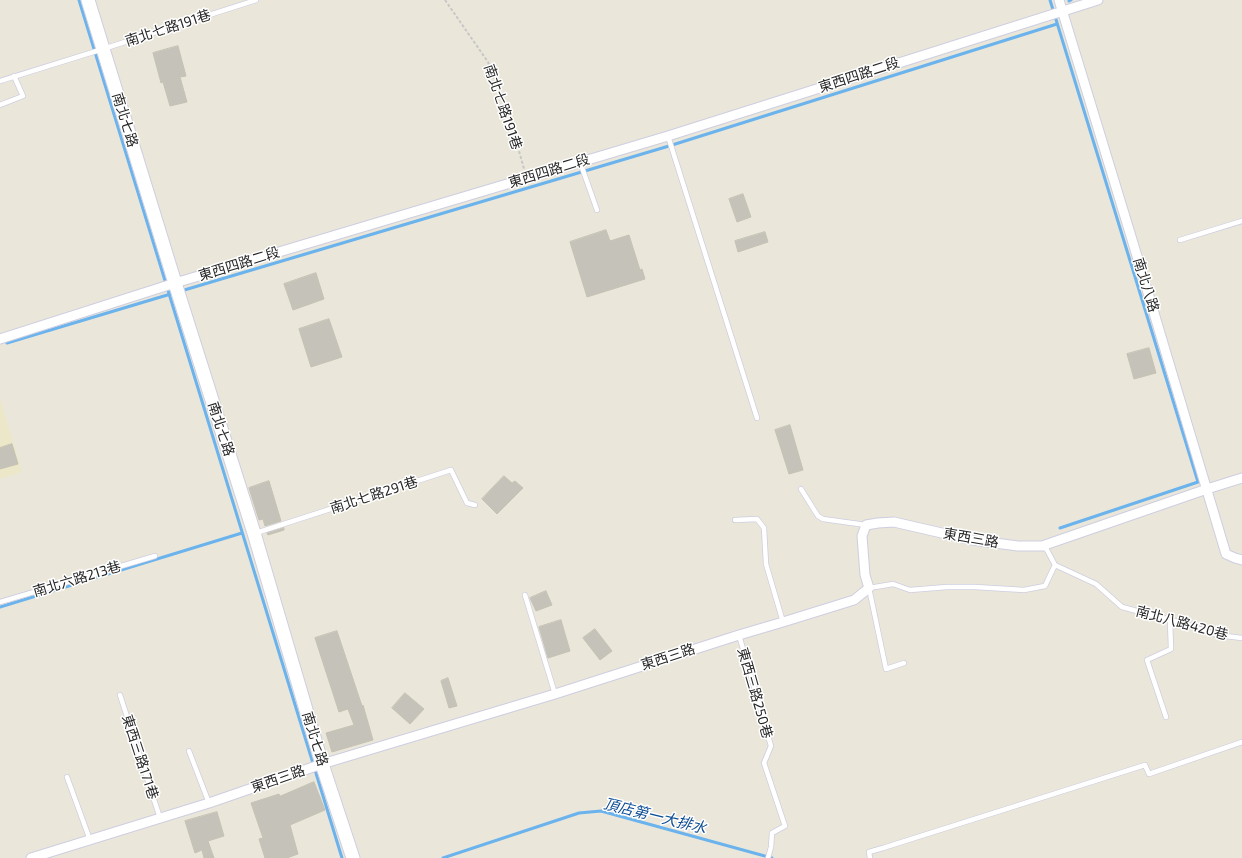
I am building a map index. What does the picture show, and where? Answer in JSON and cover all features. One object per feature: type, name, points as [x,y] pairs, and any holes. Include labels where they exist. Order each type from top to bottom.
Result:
[{"type":"street","name":"南北七路","points":[[88,0],[254,533],[322,764],[353,858]]},
{"type":"street","name":"南北八路","points":[[1059,0],[1226,554],[1242,560]]},
{"type":"street","name":"東西四路二段","points":[[0,339],[175,283],[668,136],[1098,0]]},
{"type":"street","name":"東西三路","points":[[866,526],[878,523],[894,522],[972,540],[1018,546],[1042,546],[1242,478]]},
{"type":"street","points":[[866,526],[862,536],[865,575],[869,588]]},
{"type":"street","name":"東西三路","points":[[31,858],[160,818],[322,764],[556,694],[739,635],[854,600],[869,588]]},
{"type":"lane","name":"南北七路191巷","points":[[0,81],[256,0]]},
{"type":"lane","points":[[0,105],[23,96],[14,76]]},
{"type":"lane","points":[[668,136],[757,418]]},
{"type":"lane","points":[[580,162],[597,210]]},
{"type":"lane","points":[[1180,240],[1242,221]]},
{"type":"lane","name":"南北七路291巷","points":[[254,533],[451,470],[466,503],[475,505]]},
{"type":"lane","points":[[800,489],[818,516],[823,519],[866,526]]},
{"type":"lane","points":[[735,520],[757,519],[764,528],[766,564],[784,622]]},
{"type":"lane","points":[[904,663],[886,669],[869,588],[893,584],[910,590],[947,587],[975,587],[1024,590],[1045,586],[1055,565],[1047,550],[1042,546]]},
{"type":"lane","name":"南北六路213巷","points":[[0,602],[155,556]]},
{"type":"lane","name":"南北八路420巷","points":[[1055,565],[1096,584],[1122,607],[1217,634],[1242,638]]},
{"type":"lane","points":[[525,595],[556,694]]},
{"type":"lane","points":[[1166,717],[1147,660],[1171,649],[1170,620]]},
{"type":"lane","name":"東西三路250巷","points":[[739,635],[771,746],[764,763],[786,826],[772,833],[771,847],[768,858]]},
{"type":"lane","name":"東西三路171巷","points":[[120,695],[160,818]]},
{"type":"lane","points":[[870,858],[869,852],[1146,764],[1148,774],[1242,742]]},
{"type":"lane","points":[[188,751],[208,802]]},
{"type":"lane","points":[[67,777],[90,840]]},
{"type":"path","name":"南北七路191巷","points":[[445,0],[488,62],[508,115],[527,178]]},
{"type":"shaded area","points":[[0,398],[22,472],[0,479]]},
{"type":"building","points":[[178,46],[186,76],[180,77],[187,102],[170,106],[163,82],[161,83],[153,53]]},
{"type":"building","points":[[743,194],[751,217],[737,222],[729,199]]},
{"type":"building","points":[[606,230],[610,241],[629,235],[640,270],[642,269],[645,279],[587,297],[570,242]]},
{"type":"building","points":[[765,232],[768,242],[738,252],[735,241]]},
{"type":"building","points":[[316,273],[324,299],[293,310],[284,284]]},
{"type":"building","points":[[329,319],[342,357],[311,367],[299,329]]},
{"type":"building","points":[[1149,348],[1156,373],[1134,379],[1127,354]]},
{"type":"building","points":[[790,425],[803,470],[789,474],[775,430]]},
{"type":"building","points":[[12,444],[18,464],[0,469],[0,448]]},
{"type":"building","points":[[504,476],[512,483],[515,481],[523,488],[497,514],[482,499]]},
{"type":"building","points":[[269,481],[281,521],[265,526],[263,519],[259,520],[249,488]]},
{"type":"building","points":[[284,528],[284,530],[268,535],[267,533]]},
{"type":"building","points":[[546,591],[552,605],[536,611],[530,598]]},
{"type":"building","points":[[561,620],[570,651],[548,658],[539,627]]},
{"type":"building","points":[[595,629],[612,651],[600,660],[583,638]]},
{"type":"building","points":[[337,631],[362,706],[363,705],[373,740],[332,752],[326,733],[354,725],[348,709],[339,712],[315,638]]},
{"type":"building","points":[[448,678],[457,706],[449,708],[441,681]]},
{"type":"building","points":[[405,693],[424,709],[410,724],[392,708]]},
{"type":"building","points":[[314,782],[325,810],[290,825],[298,854],[287,858],[265,858],[259,839],[263,838],[251,803],[279,794],[280,796]]},
{"type":"building","points":[[217,812],[224,836],[208,841],[214,858],[204,858],[202,850],[195,853],[185,821]]},
{"type":"waterway","points":[[79,0],[342,858]]},
{"type":"waterway","points":[[1050,0],[1198,482],[1060,528]]},
{"type":"waterway","points":[[181,291],[669,146],[1057,24]]},
{"type":"waterway","points":[[7,343],[174,293]]},
{"type":"waterway","points":[[0,607],[242,533]]},
{"type":"waterway","name":"頂店第一大排水","points":[[443,858],[579,813],[601,811],[772,858]]}]
